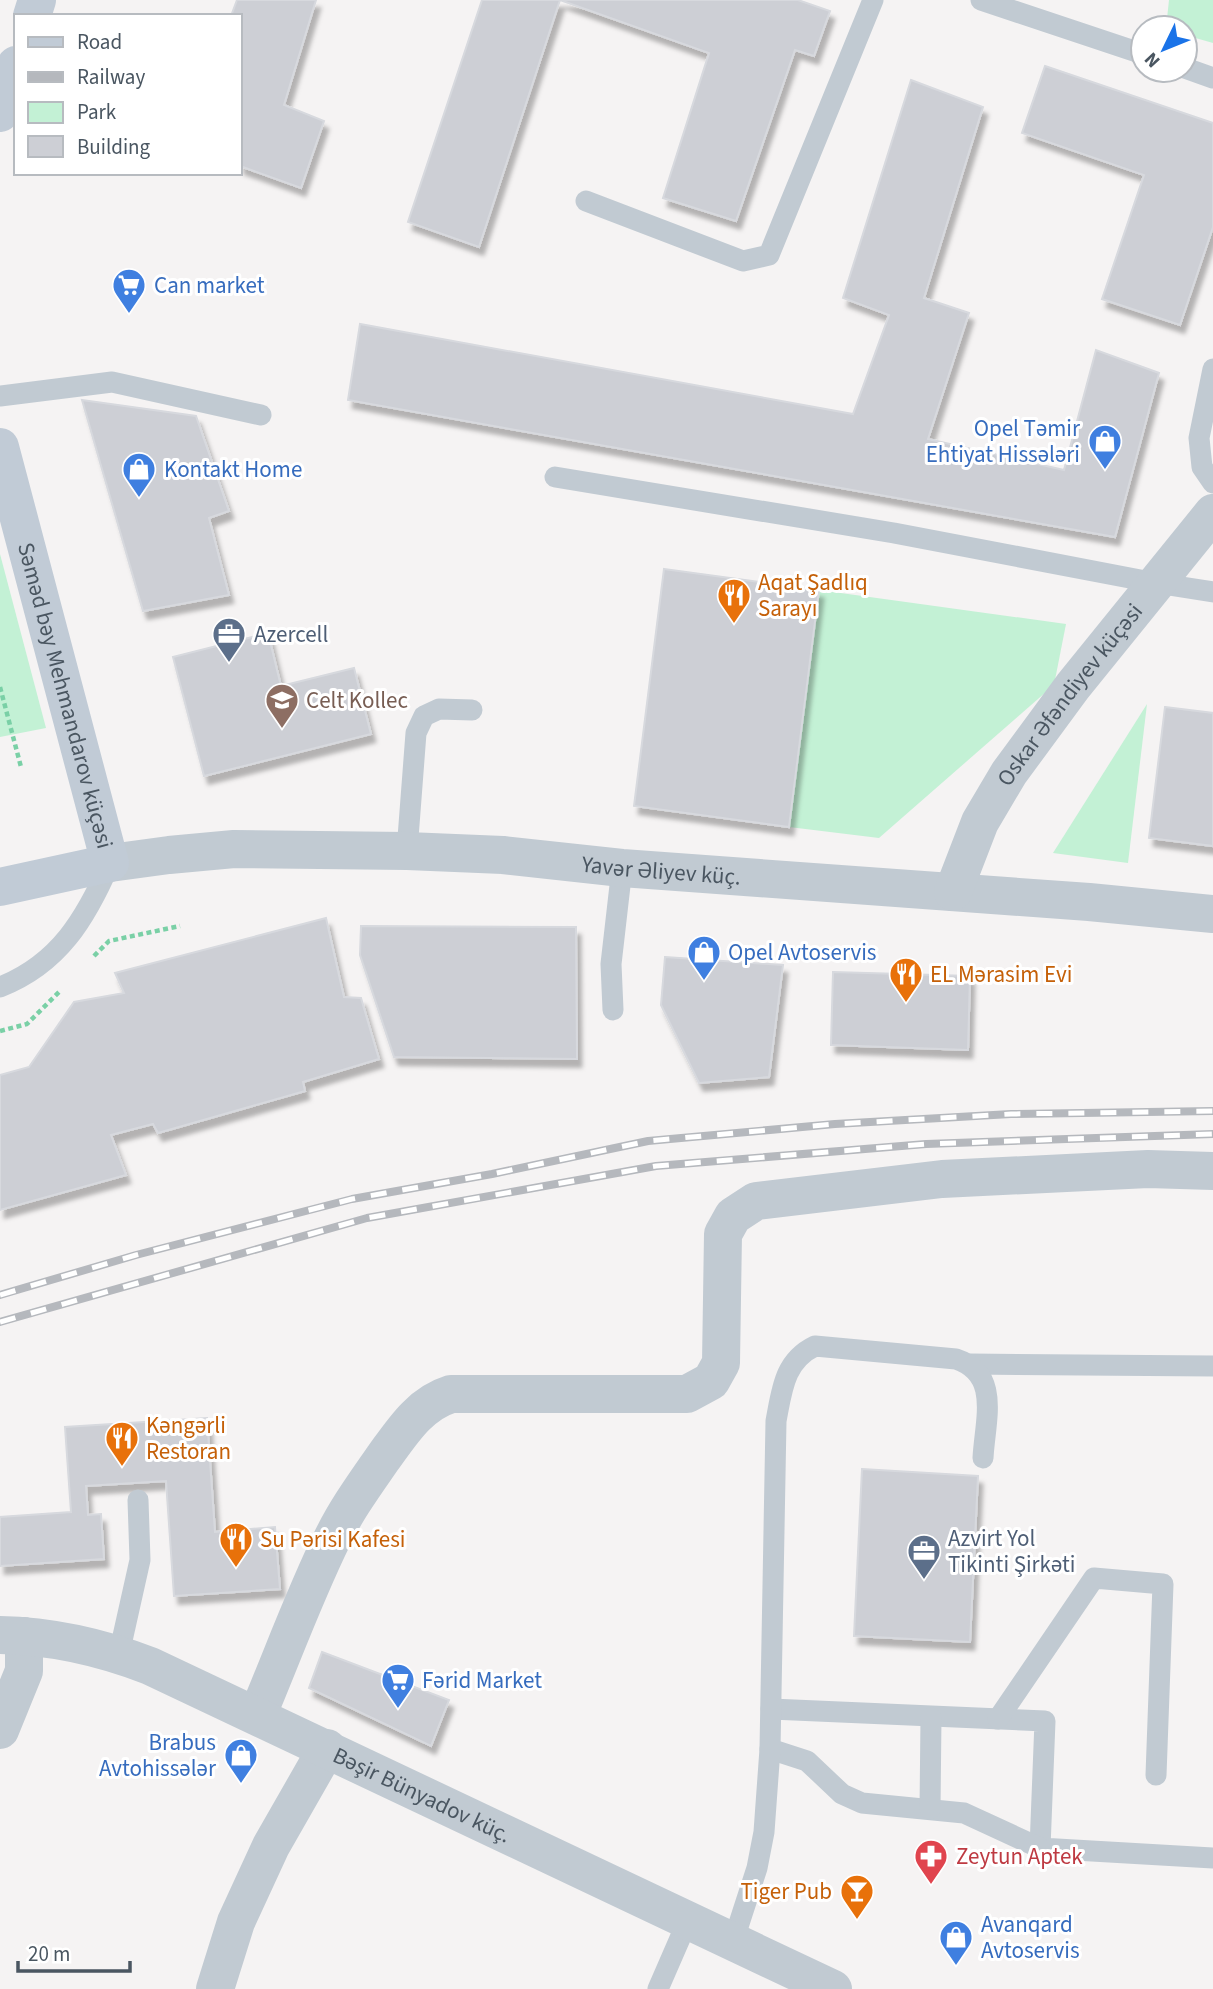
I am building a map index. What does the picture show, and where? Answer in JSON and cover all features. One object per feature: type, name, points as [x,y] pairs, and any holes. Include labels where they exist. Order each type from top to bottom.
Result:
[{"type":"main road","points":[[0,113],[14,71]]},
{"type":"main road","name":"Səməd bəy Mehmandarov küçəsi","points":[[0,447],[110,863]]},
{"type":"main road","points":[[0,887],[110,863]]},
{"type":"street","name":"Oskar Əfəndiyev küçəsi","points":[[953,892],[980,822],[1009,774],[1073,686],[1213,513]]},
{"type":"street","name":"Yavər Əliyev küç.","points":[[110,863],[234,849],[407,850],[503,855],[622,868],[953,892],[1213,915]]},
{"type":"street","points":[[257,1716],[332,1538],[381,1461],[421,1410],[436,1398],[451,1394],[687,1394],[711,1381],[721,1363],[723,1234],[733,1216],[756,1201],[942,1179],[1148,1169],[1213,1171]]},
{"type":"street","points":[[0,1728],[24,1671],[12,1636]]},
{"type":"street","name":"Bəşir Bünyadov küç.","points":[[12,1636],[59,1640],[119,1654],[327,1748],[688,1920],[811,1984]]},
{"type":"street","points":[[215,1989],[236,1922],[271,1846],[327,1748]]},
{"type":"lane","points":[[586,201],[743,261],[769,255],[873,0]]},
{"type":"lane","points":[[981,0],[1129,49]]},
{"type":"lane","points":[[1213,369],[1199,438],[1202,467],[1213,483]]},
{"type":"lane","points":[[0,396],[113,382],[261,415]]},
{"type":"lane","points":[[555,477],[894,533],[1213,592]]},
{"type":"lane","points":[[407,850],[416,733],[424,716],[439,709],[472,710]]},
{"type":"lane","points":[[0,987],[48,960],[92,904],[110,863]]},
{"type":"lane","points":[[613,1010],[611,964],[622,868]]},
{"type":"lane","points":[[733,1942],[753,1881],[764,1832],[770,1749],[776,1421],[783,1381],[792,1363],[805,1351],[816,1346],[956,1359],[970,1364],[979,1371],[987,1389],[983,1458]]},
{"type":"lane","points":[[970,1364],[1213,1366]]},
{"type":"lane","points":[[119,1654],[139,1560],[138,1500]]},
{"type":"lane","points":[[998,1720],[1094,1578],[1163,1584],[1156,1775]]},
{"type":"lane","points":[[771,1709],[1045,1721],[1040,1848]]},
{"type":"lane","points":[[930,1810],[931,1718]]},
{"type":"lane","points":[[770,1749],[807,1760],[842,1794],[862,1803],[964,1813],[1040,1848],[1213,1858]]},
{"type":"lane","points":[[658,1989],[688,1920]]},
{"type":"path","points":[[0,687],[21,766]]},
{"type":"path","points":[[91,960],[109,941],[180,926]]},
{"type":"path","points":[[0,1031],[27,1024],[63,987]]},
{"type":"green space","points":[[1169,0],[1213,0],[1213,43],[1199,39],[1199,14],[1168,14]]},
{"type":"green space","points":[[0,554],[46,728],[0,737]]},
{"type":"green space","points":[[819,590],[1066,624],[1054,685],[879,838],[789,827]]},
{"type":"green space","points":[[1147,704],[1128,863],[1053,853]]},
{"type":"building","points":[[237,0],[316,0],[284,105],[324,121],[301,188],[242,167],[242,14],[232,14]]},
{"type":"building","points":[[482,0],[560,0],[479,247],[408,222]]},
{"type":"building","points":[[560,0],[798,0],[830,11],[814,56],[795,50],[736,221],[663,198],[709,53]]},
{"type":"building","points":[[1045,66],[1213,123],[1213,227],[1180,325],[1102,299],[1144,175],[1022,133]]},
{"type":"building","points":[[911,80],[983,107],[924,298],[969,313],[928,439],[1064,470],[1096,350],[1159,373],[1115,537],[348,400],[360,324],[853,414],[889,315],[843,298]]},
{"type":"building","points":[[82,400],[196,416],[229,511],[209,518],[229,595],[143,611]]},
{"type":"building","points":[[664,569],[819,590],[789,827],[634,806]]},
{"type":"building","points":[[268,633],[281,686],[354,668],[371,734],[204,776],[173,657]]},
{"type":"building","points":[[1165,707],[1213,713],[1213,846],[1149,838]]},
{"type":"building","points":[[326,918],[344,997],[361,998],[379,1059],[303,1082],[305,1091],[158,1133],[153,1124],[111,1135],[126,1175],[0,1210],[0,1075],[29,1067],[74,1002],[124,993],[115,973]]},
{"type":"building","points":[[361,926],[576,927],[577,1059],[394,1057],[360,955]]},
{"type":"building","points":[[665,957],[783,965],[769,1077],[699,1083],[661,1005]]},
{"type":"building","points":[[833,972],[970,976],[968,1050],[831,1045]]},
{"type":"building","points":[[207,1418],[215,1532],[275,1527],[280,1589],[174,1596],[166,1481],[86,1486],[88,1515],[101,1514],[104,1559],[0,1566],[0,1517],[71,1512],[65,1427]]},
{"type":"building","points":[[862,1469],[978,1476],[970,1642],[854,1636]]},
{"type":"building","points":[[322,1652],[449,1700],[431,1746],[309,1688]]},
{"type":"railway","points":[[0,1295],[136,1255],[352,1199],[492,1174],[648,1141],[835,1124],[1011,1114],[1213,1111]]},
{"type":"railway","points":[[0,1322],[367,1218],[656,1166],[926,1144],[1213,1134]]},
{"type":"place","name":"Can market","points":[[129,315]]},
{"type":"place","name":"Opel Təmir Ehtiyat Hissələri","points":[[1105,471]]},
{"type":"place","name":"Kontakt Home","points":[[139,499]]},
{"type":"place","name":"Aqat Şadlıq Sarayı","points":[[734,625]]},
{"type":"place","name":"Azercell","points":[[229,664]]},
{"type":"place","name":"Celt Kollec","points":[[282,730]]},
{"type":"place","name":"Opel Avtoservis","points":[[704,982]]},
{"type":"place","name":"EL Mərasim Evi","points":[[906,1004]]},
{"type":"place","name":"Kəngərli Restoran","points":[[122,1468]]},
{"type":"place","name":"Su Pərisi Kafesi","points":[[236,1569]]},
{"type":"place","name":"Azvirt Yol Tikinti Şirkəti","points":[[924,1581]]},
{"type":"place","name":"Fərid Market","points":[[398,1710]]},
{"type":"place","name":"Brabus Avtohissələr","points":[[241,1785]]},
{"type":"place","name":"Zeytun Aptek","points":[[931,1886]]},
{"type":"place","name":"Tiger Pub","points":[[857,1921]]},
{"type":"place","name":"Avanqard Avtoservis","points":[[956,1967]]}]
